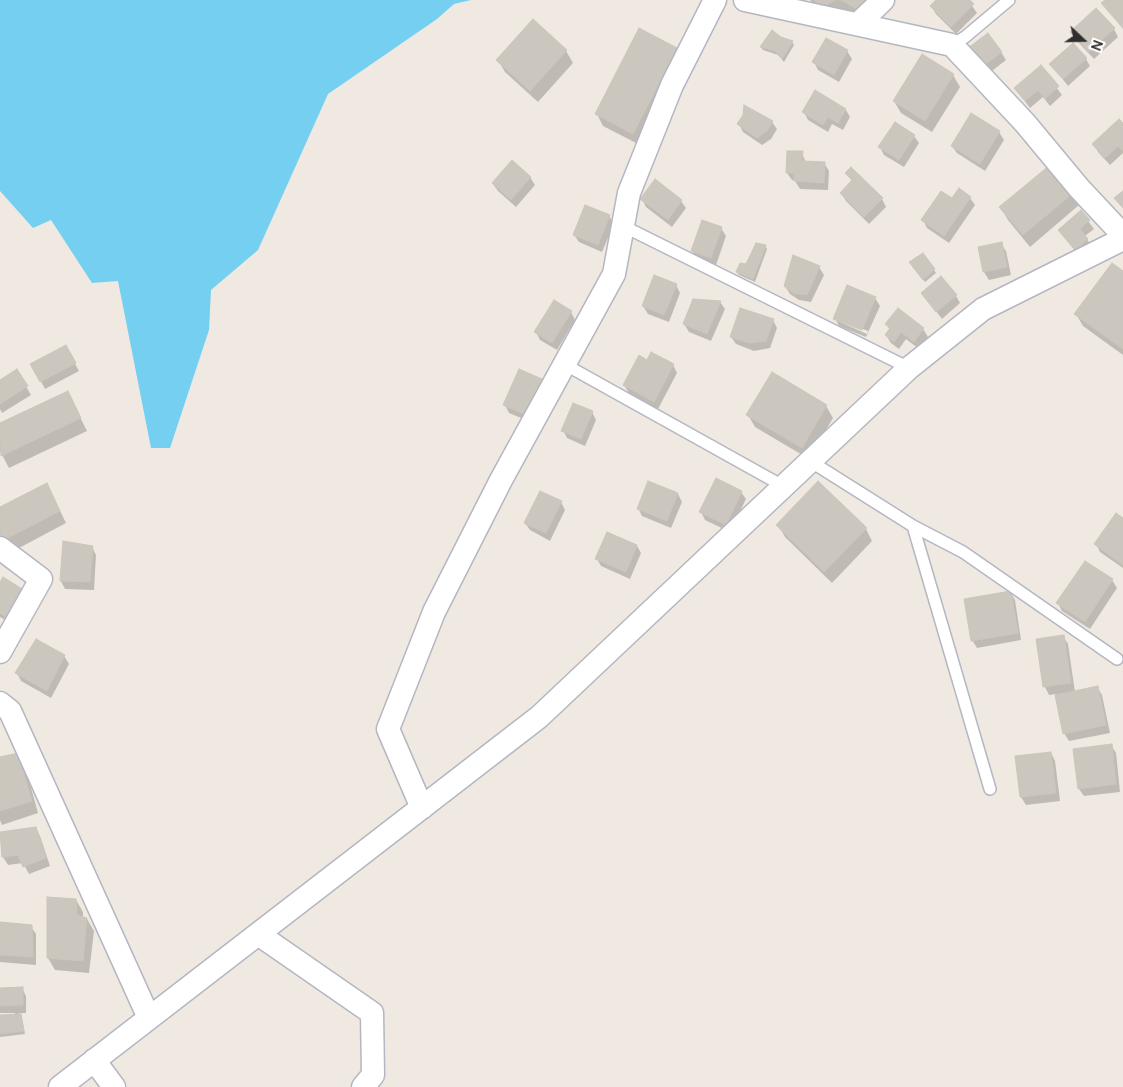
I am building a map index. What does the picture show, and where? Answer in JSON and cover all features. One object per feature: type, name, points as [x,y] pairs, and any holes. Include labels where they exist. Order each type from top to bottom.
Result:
[{"type":"street","points":[[422,808],[388,729],[434,612],[501,480],[614,274],[629,193],[672,84],[715,0]]},
{"type":"street","points":[[744,0],[952,44],[1026,123],[1079,188],[1123,235]]},
{"type":"street","points":[[858,24],[883,0]]},
{"type":"street","points":[[60,1087],[540,717],[909,368],[983,309],[1123,239]]},
{"type":"street","points":[[0,548],[41,579],[0,652]]},
{"type":"street","points":[[0,703],[10,711],[149,1018]]},
{"type":"street","points":[[258,934],[372,1012],[373,1075],[363,1087]]},
{"type":"street","points":[[94,1060],[114,1087]]},
{"type":"lane","points":[[952,44],[965,37],[1009,0]]},
{"type":"lane","points":[[623,226],[909,368]]},
{"type":"lane","points":[[564,364],[783,486]]},
{"type":"lane","points":[[810,462],[912,526],[963,552],[1117,659]]},
{"type":"lane","points":[[912,526],[990,789]]},
{"type":"water","points":[[0,0],[471,0],[454,4],[437,19],[328,94],[258,250],[211,290],[209,330],[170,448],[151,448],[118,281],[92,283],[51,220],[33,228],[0,191]]},
{"type":"building","points":[[814,0],[835,0],[822,7]]},
{"type":"building","points":[[841,0],[874,0],[862,12]]},
{"type":"building","points":[[936,0],[970,0],[974,4],[951,27],[930,6]]},
{"type":"building","points":[[1105,0],[1123,0],[1123,28],[1101,3]]},
{"type":"building","points":[[1096,8],[1115,28],[1089,52],[1070,32]]},
{"type":"building","points":[[533,19],[567,50],[530,91],[496,60]]},
{"type":"building","points":[[639,28],[677,48],[633,134],[595,114]]},
{"type":"building","points":[[772,30],[781,37],[793,41],[782,59],[775,51],[760,47]]},
{"type":"building","points":[[988,33],[1002,52],[982,67],[968,48]]},
{"type":"building","points":[[826,38],[848,50],[834,75],[812,62]]},
{"type":"building","points":[[1073,43],[1087,58],[1063,79],[1049,64]]},
{"type":"building","points":[[922,54],[954,74],[925,121],[893,101]]},
{"type":"building","points":[[1041,65],[1059,86],[1045,99],[1038,90],[1025,101],[1014,88]]},
{"type":"building","points":[[815,90],[846,109],[838,123],[828,117],[823,125],[802,112]]},
{"type":"building","points":[[744,105],[773,121],[767,131],[757,138],[737,124],[743,115]]},
{"type":"building","points":[[971,113],[1000,131],[980,164],[951,146]]},
{"type":"building","points":[[1119,119],[1123,123],[1123,151],[1118,146],[1105,158],[1092,144]]},
{"type":"building","points":[[895,122],[915,135],[899,160],[878,147]]},
{"type":"building","points":[[787,151],[803,151],[802,161],[825,162],[824,183],[794,181],[794,173],[786,173]]},
{"type":"building","points":[[512,160],[531,177],[511,200],[492,183]]},
{"type":"building","points":[[1050,165],[1073,193],[1023,235],[999,207]]},
{"type":"building","points":[[851,167],[883,198],[864,217],[840,193],[852,180],[845,173]]},
{"type":"building","points":[[655,179],[682,200],[668,220],[640,199]]},
{"type":"building","points":[[959,188],[971,197],[944,236],[921,220],[941,191],[952,198]]},
{"type":"building","points":[[1123,191],[1123,208],[1114,198]]},
{"type":"building","points":[[585,205],[610,215],[598,245],[573,235]]},
{"type":"building","points":[[1081,210],[1090,220],[1080,229],[1088,239],[1075,250],[1058,230]]},
{"type":"building","points":[[702,220],[722,227],[711,258],[691,251]]},
{"type":"building","points":[[1002,242],[1007,267],[983,272],[978,247]]},
{"type":"building","points":[[756,243],[766,245],[753,279],[736,272],[740,263],[746,264]]},
{"type":"building","points":[[923,253],[935,269],[923,280],[909,262]]},
{"type":"building","points":[[793,255],[820,266],[807,295],[793,293],[784,286]]},
{"type":"building","points":[[1112,263],[1123,271],[1123,349],[1074,314]]},
{"type":"building","points":[[654,275],[677,284],[664,315],[642,306]]},
{"type":"building","points":[[941,276],[957,295],[936,312],[921,293]]},
{"type":"building","points":[[847,285],[876,297],[862,330],[833,319]]},
{"type":"building","points":[[693,299],[721,301],[707,334],[683,324]]},
{"type":"building","points":[[554,300],[572,311],[552,343],[534,332]]},
{"type":"building","points":[[740,308],[774,319],[766,341],[749,343],[730,337]]},
{"type":"building","points":[[898,308],[924,328],[914,342],[901,332],[894,342],[885,335],[890,328],[885,324]]},
{"type":"building","points":[[66,345],[76,363],[40,382],[30,364]]},
{"type":"building","points":[[651,352],[674,364],[654,402],[623,385],[639,355],[647,360]]},
{"type":"building","points":[[17,369],[28,386],[0,404],[0,380]]},
{"type":"building","points":[[519,369],[542,379],[527,415],[503,405]]},
{"type":"building","points":[[772,372],[827,405],[802,448],[746,415]]},
{"type":"building","points":[[68,391],[81,418],[1,456],[0,423]]},
{"type":"building","points":[[573,403],[593,411],[581,439],[561,431]]},
{"type":"building","points":[[716,478],[742,491],[726,525],[699,512]]},
{"type":"building","points":[[648,481],[678,493],[667,521],[637,509]]},
{"type":"building","points":[[818,481],[867,528],[824,572],[776,525]]},
{"type":"building","points":[[47,483],[60,511],[0,542],[0,507]]},
{"type":"building","points":[[540,491],[562,501],[546,533],[524,523]]},
{"type":"building","points":[[1116,513],[1123,518],[1123,565],[1094,544]]},
{"type":"building","points":[[607,532],[637,545],[626,572],[595,559]]},
{"type":"building","points":[[63,541],[93,546],[90,582],[60,581]]},
{"type":"building","points":[[1085,561],[1113,579],[1085,622],[1056,603]]},
{"type":"building","points":[[3,577],[27,592],[10,619],[0,613],[0,582]]},
{"type":"building","points":[[1011,591],[1018,633],[971,641],[964,599]]},
{"type":"building","points":[[1064,635],[1071,683],[1043,687],[1036,639]]},
{"type":"building","points":[[36,639],[65,655],[47,691],[15,673]]},
{"type":"building","points":[[1098,686],[1106,725],[1063,734],[1055,695]]},
{"type":"building","points":[[1112,744],[1116,784],[1078,789],[1073,749]]},
{"type":"building","points":[[1051,752],[1056,793],[1020,797],[1015,756]]},
{"type":"building","points":[[18,753],[32,801],[0,811],[0,757]]},
{"type":"building","points":[[36,827],[46,858],[23,867],[18,855],[2,857],[0,832]]},
{"type":"building","points":[[47,897],[76,899],[77,915],[87,918],[83,961],[47,958]]},
{"type":"building","points":[[0,922],[32,925],[33,957],[0,955]]},
{"type":"building","points":[[23,987],[23,1005],[0,1006],[0,988]]},
{"type":"building","points":[[21,1014],[24,1031],[0,1034],[0,1015]]}]
